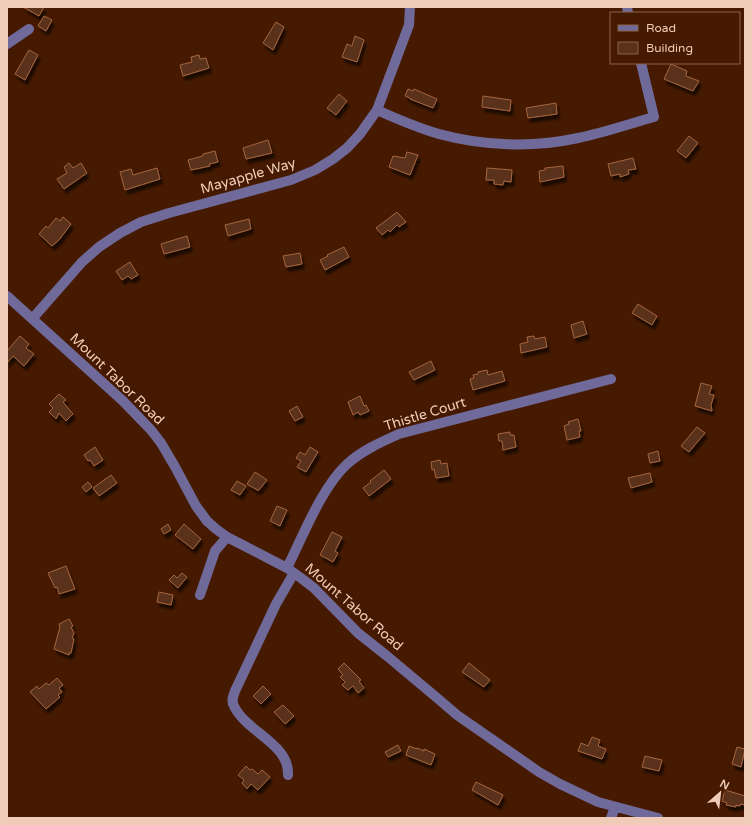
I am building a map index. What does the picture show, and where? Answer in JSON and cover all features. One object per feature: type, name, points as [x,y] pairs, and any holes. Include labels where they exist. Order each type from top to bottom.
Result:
[{"type":"street","name":"Mayapple Way","points":[[33,318],[82,262],[99,247],[120,233],[141,222],[169,213],[291,180],[314,170],[333,159],[347,148],[360,134],[376,110],[409,25],[410,7]]},
{"type":"street","points":[[7,44],[29,29]]},
{"type":"street","points":[[376,110],[439,134],[483,142],[537,144],[578,138],[654,117],[641,64]]},
{"type":"street","name":"Mount Tabor Road","points":[[7,296],[124,401],[151,430],[174,465],[196,506],[207,521],[216,529],[227,537],[290,571],[314,588],[358,633],[458,715],[539,772],[582,795],[615,807],[658,818]]},
{"type":"street","name":"Thistle Court","points":[[288,775],[289,767],[281,752],[243,718],[233,705],[232,699],[276,604],[325,492],[347,465],[363,452],[382,441],[411,430],[611,379]]},
{"type":"street","points":[[200,595],[215,552],[227,537]]},
{"type":"street","points":[[611,818],[615,807]]},
{"type":"building","points":[[23,7],[44,7],[39,16]]},
{"type":"building","points":[[44,16],[52,20],[46,31],[38,26]]},
{"type":"building","points":[[276,22],[284,27],[273,50],[263,43]]},
{"type":"building","points":[[355,36],[364,40],[357,62],[342,57],[347,44],[352,46]]},
{"type":"building","points":[[29,50],[38,55],[25,80],[15,74]]},
{"type":"building","points":[[199,55],[200,59],[206,58],[209,68],[183,76],[180,65],[192,62],[191,57]]},
{"type":"building","points":[[671,64],[687,71],[686,76],[699,81],[693,91],[664,79]]},
{"type":"building","points":[[408,89],[413,91],[414,89],[437,99],[433,108],[405,96]]},
{"type":"building","points":[[339,94],[347,101],[336,115],[327,108]]},
{"type":"building","points":[[483,96],[511,100],[510,111],[482,107]]},
{"type":"building","points":[[556,103],[557,114],[528,118],[526,108]]},
{"type":"building","points":[[689,136],[698,143],[686,158],[677,151]]},
{"type":"building","points":[[268,140],[272,153],[246,159],[243,148]]},
{"type":"building","points":[[215,151],[218,162],[209,164],[210,166],[191,170],[188,160]]},
{"type":"building","points":[[407,152],[418,155],[410,175],[389,167],[393,156],[405,158]]},
{"type":"building","points":[[633,158],[636,169],[628,170],[629,174],[620,177],[620,174],[611,176],[608,164]]},
{"type":"building","points":[[69,163],[73,168],[81,163],[87,173],[64,189],[57,179],[67,173],[64,167]]},
{"type":"building","points":[[563,166],[564,177],[540,182],[539,171],[545,170],[545,168]]},
{"type":"building","points":[[157,168],[160,179],[125,190],[120,172],[131,169],[133,175]]},
{"type":"building","points":[[487,168],[512,170],[511,182],[504,181],[503,185],[494,184],[494,180],[486,180]]},
{"type":"building","points":[[397,212],[406,222],[399,227],[397,225],[390,232],[388,230],[382,235],[376,228]]},
{"type":"building","points":[[63,217],[71,224],[59,240],[52,246],[39,234],[46,226],[48,228],[56,218],[60,221]]},
{"type":"building","points":[[249,219],[251,229],[228,236],[225,225]]},
{"type":"building","points":[[187,236],[190,247],[164,254],[161,244]]},
{"type":"building","points":[[344,247],[349,257],[325,270],[320,260]]},
{"type":"building","points":[[300,253],[302,264],[286,267],[283,256]]},
{"type":"building","points":[[130,262],[138,275],[131,279],[128,276],[122,280],[116,271]]},
{"type":"building","points":[[638,304],[657,316],[652,325],[632,313]]},
{"type":"building","points":[[583,321],[587,334],[574,338],[571,325]]},
{"type":"building","points":[[20,336],[29,344],[26,348],[34,354],[24,366],[13,356],[7,363],[7,351]]},
{"type":"building","points":[[534,336],[535,339],[545,337],[547,347],[521,353],[520,344],[528,342],[527,337]]},
{"type":"building","points":[[431,361],[435,370],[414,380],[409,372]]},
{"type":"building","points":[[487,370],[488,375],[502,371],[505,381],[473,390],[470,379],[474,378],[473,375],[478,374],[478,372]]},
{"type":"building","points":[[701,383],[712,386],[709,394],[714,395],[711,405],[712,411],[695,406]]},
{"type":"building","points":[[59,394],[66,400],[63,402],[73,414],[66,421],[59,413],[56,419],[49,412],[53,408],[49,404]]},
{"type":"building","points":[[360,396],[364,406],[366,405],[369,411],[360,415],[358,412],[353,415],[348,402]]},
{"type":"building","points":[[297,406],[303,417],[295,421],[289,411]]},
{"type":"building","points":[[578,419],[581,431],[579,431],[580,437],[567,440],[564,426],[569,424],[568,422]]},
{"type":"building","points":[[697,427],[705,433],[689,452],[681,446]]},
{"type":"building","points":[[510,432],[510,435],[514,435],[516,447],[503,450],[502,441],[499,441],[498,434]]},
{"type":"building","points":[[95,447],[103,460],[94,466],[84,455]]},
{"type":"building","points":[[310,447],[318,452],[306,472],[297,467],[301,461],[296,458],[300,452],[305,455]]},
{"type":"building","points":[[658,451],[660,461],[650,463],[648,454]]},
{"type":"building","points":[[440,460],[441,464],[447,463],[449,476],[436,478],[434,469],[432,470],[431,462]]},
{"type":"building","points":[[384,470],[391,479],[369,496],[363,488]]},
{"type":"building","points":[[255,472],[267,480],[259,490],[247,484]]},
{"type":"building","points":[[650,473],[652,482],[631,488],[628,478]]},
{"type":"building","points":[[111,475],[117,483],[99,496],[93,488]]},
{"type":"building","points":[[237,481],[246,486],[240,495],[231,490]]},
{"type":"building","points":[[88,482],[92,487],[86,492],[82,487]]},
{"type":"building","points":[[277,506],[287,510],[280,526],[270,521]]},
{"type":"building","points":[[168,524],[171,530],[164,534],[161,529]]},
{"type":"building","points":[[184,524],[201,539],[193,549],[175,535]]},
{"type":"building","points":[[332,532],[342,537],[335,551],[338,553],[333,562],[320,555]]},
{"type":"building","points":[[66,566],[75,589],[59,594],[57,587],[55,588],[48,573]]},
{"type":"building","points":[[182,573],[187,577],[178,588],[169,580],[174,575],[177,578]]},
{"type":"building","points":[[159,592],[173,595],[171,605],[157,602]]},
{"type":"building","points":[[69,619],[73,626],[71,627],[74,633],[72,638],[74,639],[71,653],[69,653],[69,655],[54,649],[60,627],[59,624]]},
{"type":"building","points":[[344,663],[361,680],[359,681],[364,688],[358,693],[353,686],[348,690],[342,685],[345,682],[340,677],[343,675],[338,669]]},
{"type":"building","points":[[469,663],[490,680],[484,687],[462,672]]},
{"type":"building","points":[[57,678],[63,685],[59,688],[62,692],[58,695],[60,697],[46,709],[30,692],[37,686],[39,689],[46,683],[49,685]]},
{"type":"building","points":[[263,686],[271,694],[261,704],[253,696]]},
{"type":"building","points":[[283,705],[294,716],[285,724],[274,712]]},
{"type":"building","points":[[592,737],[600,740],[598,746],[606,749],[602,759],[578,751],[581,743],[588,746]]},
{"type":"building","points":[[398,745],[401,751],[388,757],[385,752]]},
{"type":"building","points":[[409,746],[424,751],[424,749],[435,754],[431,765],[406,755]]},
{"type":"building","points":[[737,747],[745,749],[741,767],[732,764]]},
{"type":"building","points":[[645,756],[662,760],[659,771],[642,767]]},
{"type":"building","points":[[246,766],[258,774],[262,770],[270,777],[258,790],[251,784],[247,789],[242,783],[244,780],[238,775]]},
{"type":"building","points":[[476,782],[503,795],[498,805],[472,790]]},
{"type":"building","points":[[725,790],[745,796],[745,805],[736,805],[736,807],[726,805],[727,803],[722,801]]}]
